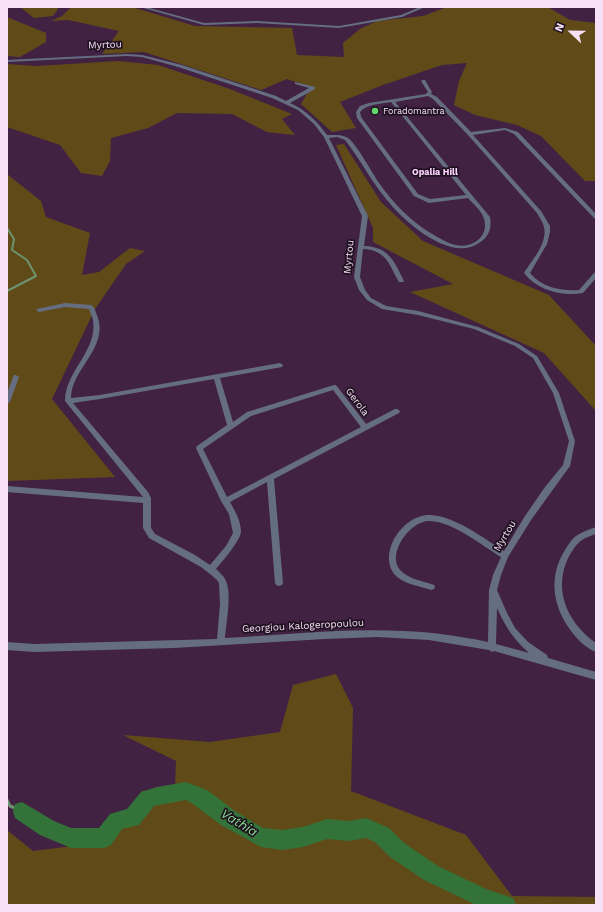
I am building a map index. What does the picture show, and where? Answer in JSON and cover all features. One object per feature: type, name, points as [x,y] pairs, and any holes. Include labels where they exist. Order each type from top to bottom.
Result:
[{"type":"street","points":[[142,7],[204,24],[257,22],[340,27],[402,16],[423,7]]},
{"type":"street","points":[[410,7],[415,10]]},
{"type":"street","name":"Myrtou","points":[[7,60],[18,61],[82,57],[142,56],[180,66],[274,96],[300,109],[316,123],[326,137],[365,216],[357,277],[362,290],[369,299],[384,308],[418,313],[476,328],[517,345],[535,357],[556,393],[572,441],[566,466],[548,489],[505,556],[497,575],[493,590],[492,648]]},
{"type":"street","points":[[423,81],[430,92],[428,95]]},
{"type":"street","points":[[286,103],[313,88],[297,83]]},
{"type":"street","points":[[470,196],[429,201],[416,195],[359,118],[358,112],[362,107],[371,104],[428,95],[435,98],[470,134],[539,212],[543,219],[548,235],[527,273],[531,279],[560,292],[581,292],[596,274]]},
{"type":"street","points":[[326,137],[337,136],[348,139],[394,207],[406,217],[432,235],[450,245],[465,247],[474,245],[484,238],[489,227],[487,217],[392,101]]},
{"type":"street","points":[[470,134],[506,129],[516,133],[596,217]]},
{"type":"street","points":[[361,247],[372,247],[382,250],[390,259],[401,281]]},
{"type":"street","points":[[38,310],[66,305],[91,307],[96,322],[94,344],[68,390],[68,402],[145,494],[147,500],[147,528],[152,536],[212,569],[222,578],[221,642]]},
{"type":"street","points":[[68,402],[280,365]]},
{"type":"street","points":[[212,569],[229,548],[237,533],[234,513],[225,501],[198,448],[232,426],[216,376]]},
{"type":"street","points":[[7,402],[16,377]]},
{"type":"street","name":"Gerola","points":[[232,426],[249,414],[334,387],[365,428]]},
{"type":"street","points":[[225,501],[397,411]]},
{"type":"street","points":[[270,478],[279,583]]},
{"type":"street","points":[[7,489],[147,500]]},
{"type":"street","points":[[432,587],[405,578],[397,572],[391,561],[396,542],[411,524],[428,518],[452,523],[505,556]]},
{"type":"street","points":[[596,530],[579,538],[568,550],[561,564],[557,593],[562,610],[571,626],[596,648]]},
{"type":"street","points":[[493,590],[504,617],[517,637],[530,649],[553,663]]},
{"type":"street","name":"Georgiou Kalogeropoulou","points":[[7,646],[34,648],[221,642],[339,634],[409,635],[453,640],[492,648],[553,663],[596,676]]},
{"type":"shaded area","points":[[20,7],[56,7],[58,9],[53,16],[34,18]]},
{"type":"shaded area","points":[[71,7],[132,7],[195,26],[292,28],[297,55],[344,57],[343,43],[360,29],[377,21],[423,16],[447,7],[548,7],[570,20],[596,23],[596,181],[585,181],[541,136],[517,125],[475,115],[454,105],[459,81],[467,63],[442,65],[383,85],[340,102],[356,128],[332,132],[301,104],[311,87],[287,79],[261,90],[144,52],[102,54],[119,31],[68,20],[51,21],[62,16]]},
{"type":"shaded area","points":[[7,17],[46,33],[46,42],[20,57],[7,56]]},
{"type":"shaded area","points":[[118,61],[158,65],[230,89],[292,114],[282,119],[295,135],[267,132],[232,114],[177,113],[148,128],[111,138],[110,161],[102,176],[81,173],[60,145],[7,127],[7,64],[37,66]]},
{"type":"shaded area","points":[[344,144],[381,202],[423,241],[549,295],[596,346],[596,411],[544,353],[410,292],[453,284],[373,242],[373,228],[336,145]]},
{"type":"shaded area","points":[[7,174],[41,201],[46,217],[90,233],[82,275],[99,272],[130,248],[145,251],[126,264],[95,309],[52,399],[115,477],[7,481]]},
{"type":"shaded area","points":[[336,674],[353,708],[351,791],[466,835],[512,896],[596,897],[596,905],[7,905],[7,830],[33,851],[105,842],[142,791],[175,788],[176,761],[123,735],[210,742],[280,732],[293,685]]},
{"type":"waterway","points":[[7,228],[14,239],[12,250],[27,260],[36,276],[7,291]]},
{"type":"waterway","name":"Vathia","points":[[22,811],[47,828],[71,838],[104,838],[117,821],[132,818],[142,808],[148,799],[186,791],[200,797],[228,818],[261,837],[282,840],[303,837],[327,829],[349,831],[366,828],[382,835],[397,850],[431,873],[483,898],[506,905]]},
{"type":"waterway","name":"Vathia","points":[[7,800],[10,806],[22,811]]},
{"type":"place","name":"Foradomantra","points":[[375,111]]},
{"type":"district","name":"Opalia Hill","points":[[435,172]]}]
